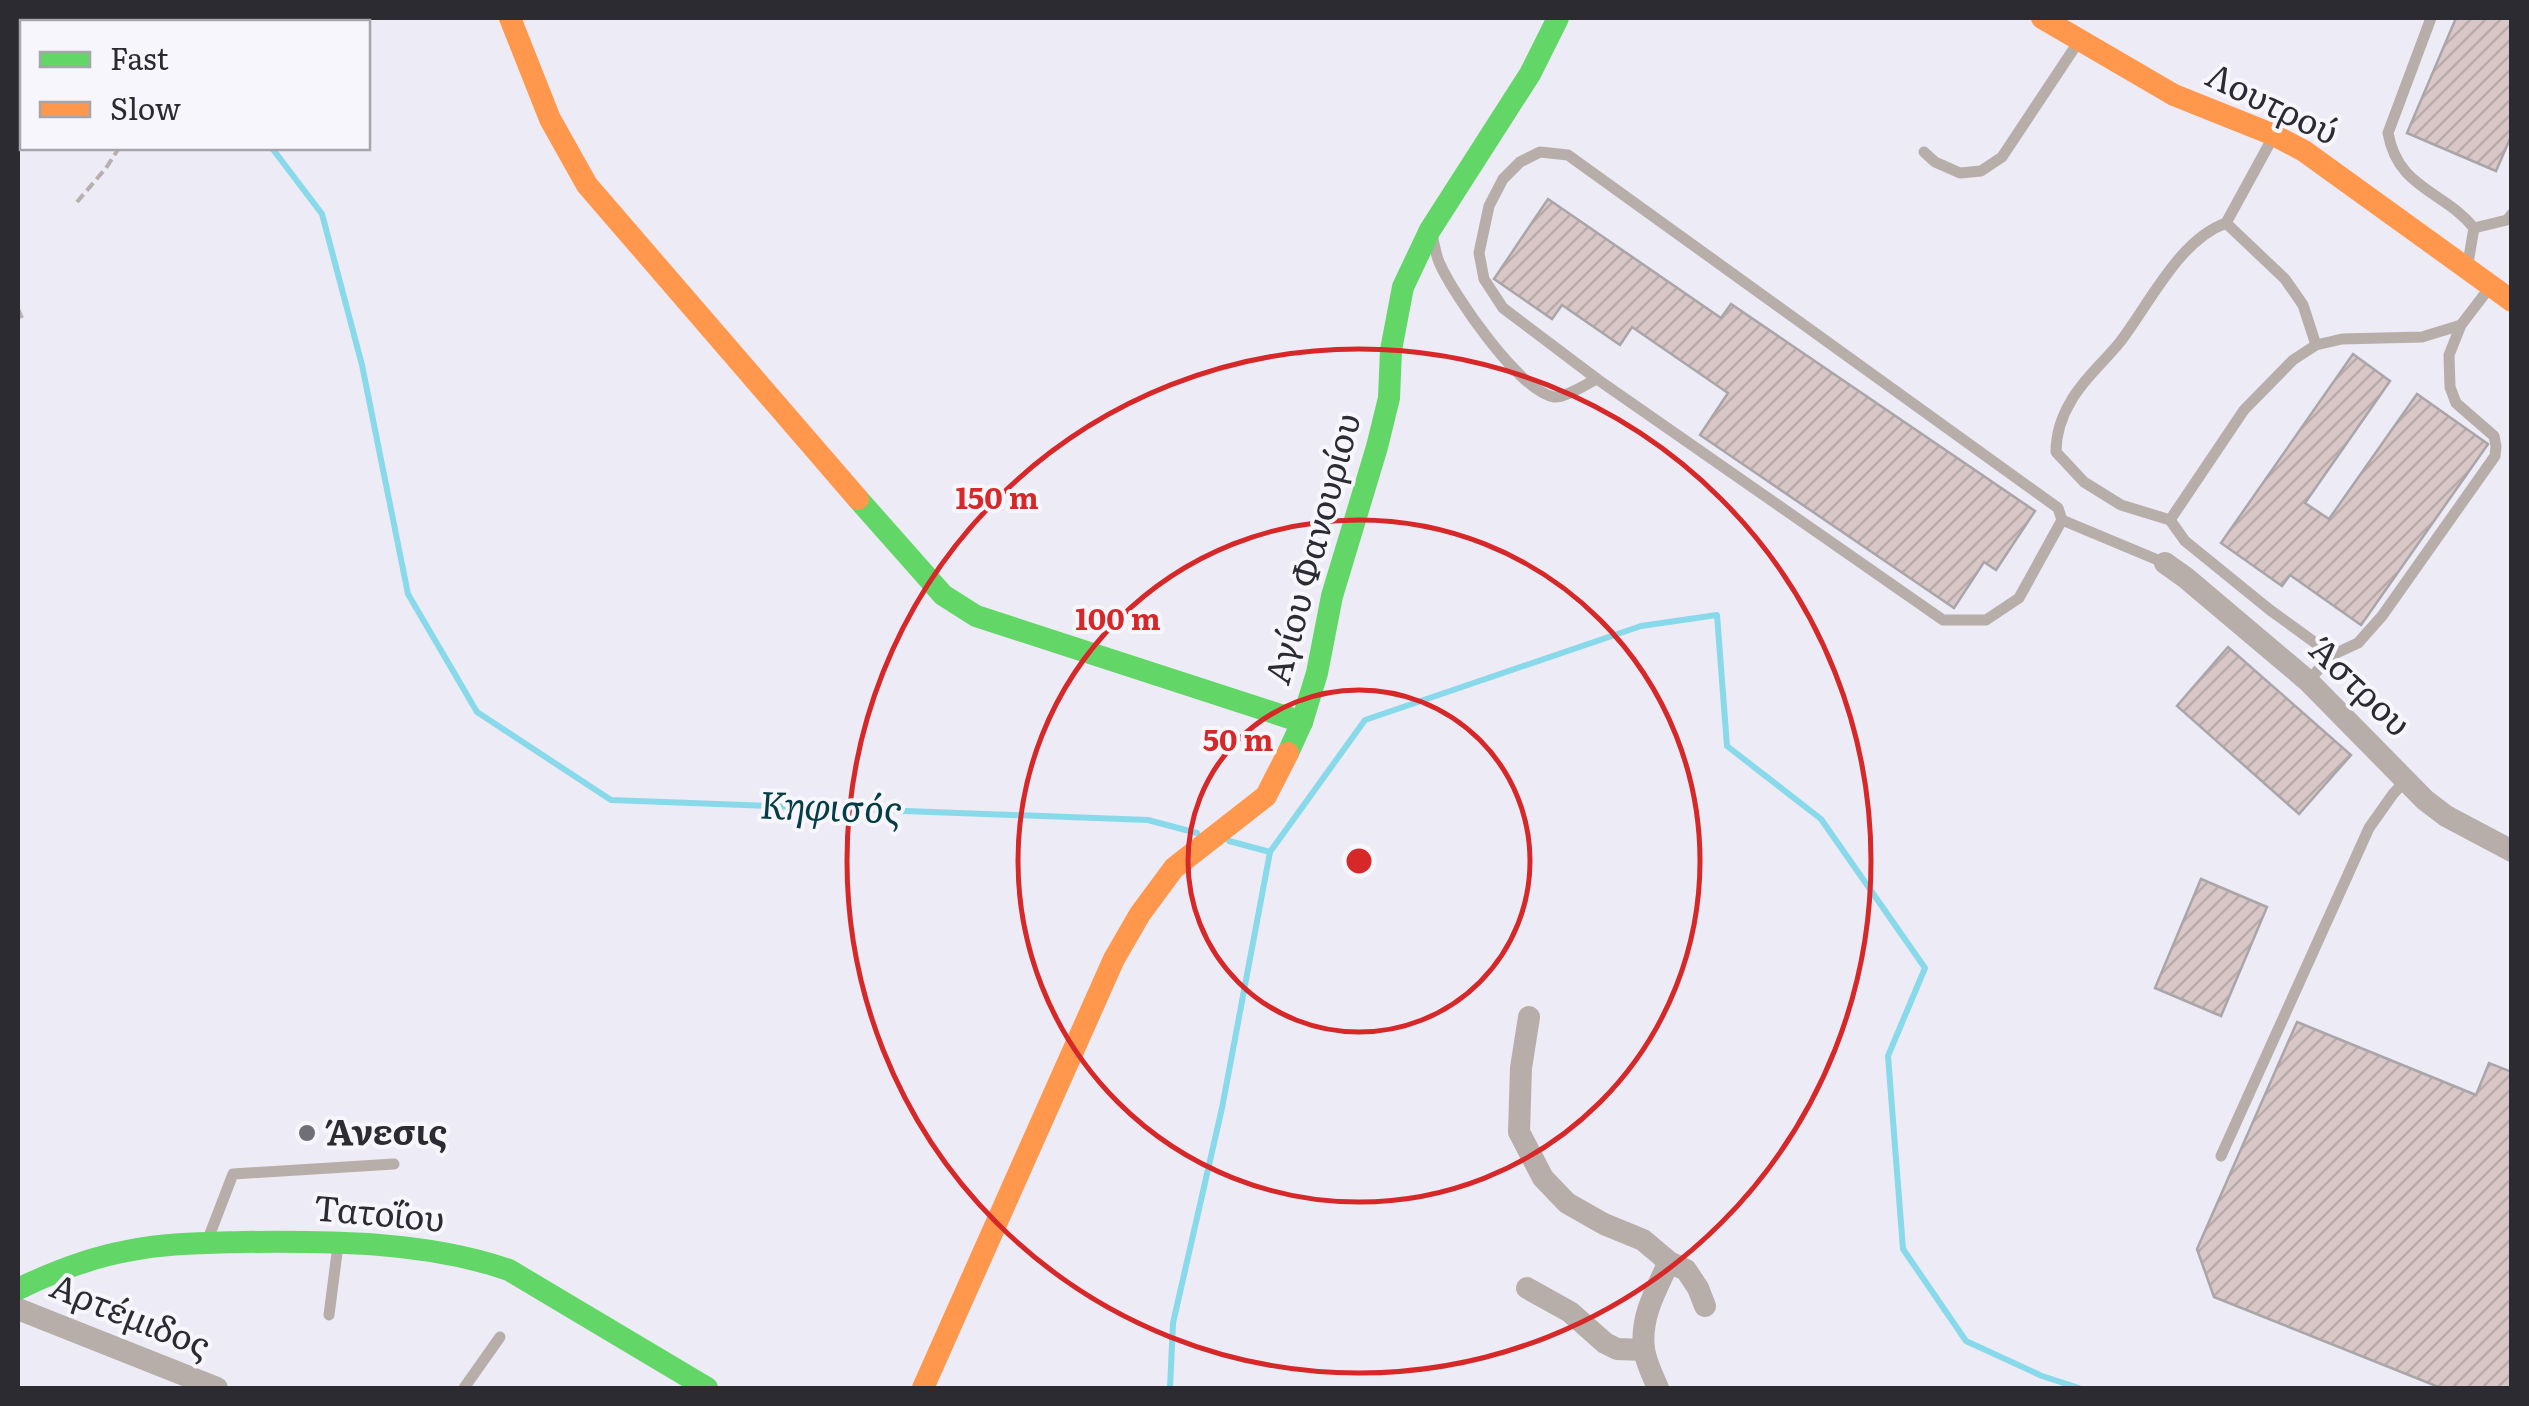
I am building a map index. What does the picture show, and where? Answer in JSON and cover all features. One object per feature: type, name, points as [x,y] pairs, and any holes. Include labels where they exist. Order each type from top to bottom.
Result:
[{"type":"street","points":[[510,18],[550,119],[587,185],[943,595],[976,616],[1302,722]]},
{"type":"street","name":"Αγίου Φανουρίου","points":[[923,1388],[1114,960],[1140,914],[1174,868],[1266,796],[1302,722],[1318,673],[1332,596],[1389,398],[1391,350],[1403,287],[1430,230],[1530,74],[1558,18]]},
{"type":"street","name":"Λουτρού","points":[[2042,18],[2174,95],[2304,151],[2512,301]]},
{"type":"street","name":"Άστρου","points":[[2165,563],[2308,681],[2425,800],[2446,816],[2512,851]]},
{"type":"street","points":[[1529,1017],[1520,1068],[1519,1132],[1543,1178],[1567,1203],[1643,1240],[1668,1262],[1686,1270],[1705,1306]]},
{"type":"street","name":"Τατοΐου","points":[[18,1289],[80,1262],[139,1248],[206,1242],[390,1246],[469,1258],[510,1270],[706,1388]]},
{"type":"street","points":[[1658,1388],[1644,1350],[1649,1302],[1668,1262]]},
{"type":"street","points":[[1527,1288],[1570,1312],[1605,1343],[1618,1349],[1644,1350]]},
{"type":"street","name":"Αρτέμιδος","points":[[18,1309],[216,1388]]},
{"type":"lane","points":[[2432,18],[2388,133],[2401,168],[2465,216],[2474,228],[2467,267]]},
{"type":"lane","points":[[1924,152],[1960,174],[1981,171],[2002,157],[2079,41]]},
{"type":"lane","points":[[2274,135],[2226,223],[2196,240],[2072,398],[2056,436],[2056,452],[2084,482],[2121,505],[2170,520],[2186,541],[2332,655]]},
{"type":"lane","points":[[1540,152],[1568,155],[2058,508],[2062,520],[2019,598],[1986,620],[1943,620],[1597,379],[1503,308],[1484,279],[1479,253],[1489,206],[1503,179],[1520,162],[1540,152]]},
{"type":"lane","points":[[2474,228],[2507,220],[2512,214]]},
{"type":"lane","points":[[2226,223],[2285,279],[2304,305],[2316,344]]},
{"type":"lane","points":[[1430,230],[1440,264],[1498,352],[1522,378],[1558,398],[1597,379]]},
{"type":"lane","points":[[2308,681],[2332,655],[2358,642],[2382,616],[2495,456],[2494,436],[2456,403],[2450,387],[2448,355],[2460,325],[2491,286]]},
{"type":"lane","points":[[2170,520],[2244,410],[2292,360],[2316,344],[2342,339],[2422,338],[2460,325]]},
{"type":"lane","points":[[2062,520],[2165,563]]},
{"type":"lane","points":[[2221,1156],[2369,828],[2405,782]]},
{"type":"lane","points":[[206,1242],[233,1174],[394,1164]]},
{"type":"lane","points":[[330,1315],[339,1243]]},
{"type":"lane","points":[[464,1388],[500,1338]]},
{"type":"path","points":[[77,202],[118,150]]},
{"type":"path","points":[[18,309],[22,318]]},
{"type":"building","points":[[2456,18],[2512,18],[2512,134],[2496,171],[2407,133]]},
{"type":"building","points":[[1548,199],[1721,318],[1731,304],[2035,511],[1996,570],[1984,562],[1954,608],[1700,435],[1728,393],[1632,327],[1620,345],[1562,305],[1552,319],[1494,279]]},
{"type":"building","points":[[2353,354],[2390,381],[2305,503],[2329,519],[2417,394],[2488,444],[2361,625],[2290,575],[2282,586],[2221,543]]},
{"type":"building","points":[[2228,647],[2351,755],[2299,814],[2177,706]]},
{"type":"building","points":[[2201,879],[2267,907],[2221,1016],[2155,988]]},
{"type":"building","points":[[2297,1022],[2476,1095],[2489,1063],[2512,1072],[2512,1388],[2441,1388],[2214,1297],[2197,1249]]},
{"type":"waterway","name":"Κηφισός","points":[[274,150],[322,214],[362,365],[408,594],[477,712],[611,800],[1148,820],[1197,833]]},
{"type":"waterway","points":[[1270,852],[1365,720],[1641,626],[1717,615],[1727,746],[1821,819],[1925,968],[1888,1056],[1903,1249],[1966,1341],[2042,1376],[2079,1388]]},
{"type":"waterway","name":"Κηφισός","points":[[1170,1388],[1173,1323],[1222,1108],[1270,852],[1229,841]]},
{"type":"traffic: fast","points":[[1288,753],[1317,673],[1332,596],[1377,447],[1389,398],[1391,350],[1403,287],[1430,230],[1530,74],[1558,18]]},
{"type":"traffic: fast","points":[[858,499],[943,595],[976,616],[1302,722]]},
{"type":"traffic: fast","points":[[18,1289],[85,1262],[156,1246],[309,1242],[411,1248],[509,1270],[707,1388]]},
{"type":"traffic: slow","points":[[510,18],[550,119],[587,185],[858,499]]},
{"type":"traffic: slow","points":[[2042,18],[2174,95],[2304,151],[2512,301]]},
{"type":"traffic: slow","points":[[923,1388],[1114,959],[1140,914],[1174,868],[1266,796],[1288,753]]},
{"type":"place","name":"Άνεσις","points":[[307,1133]]}]
